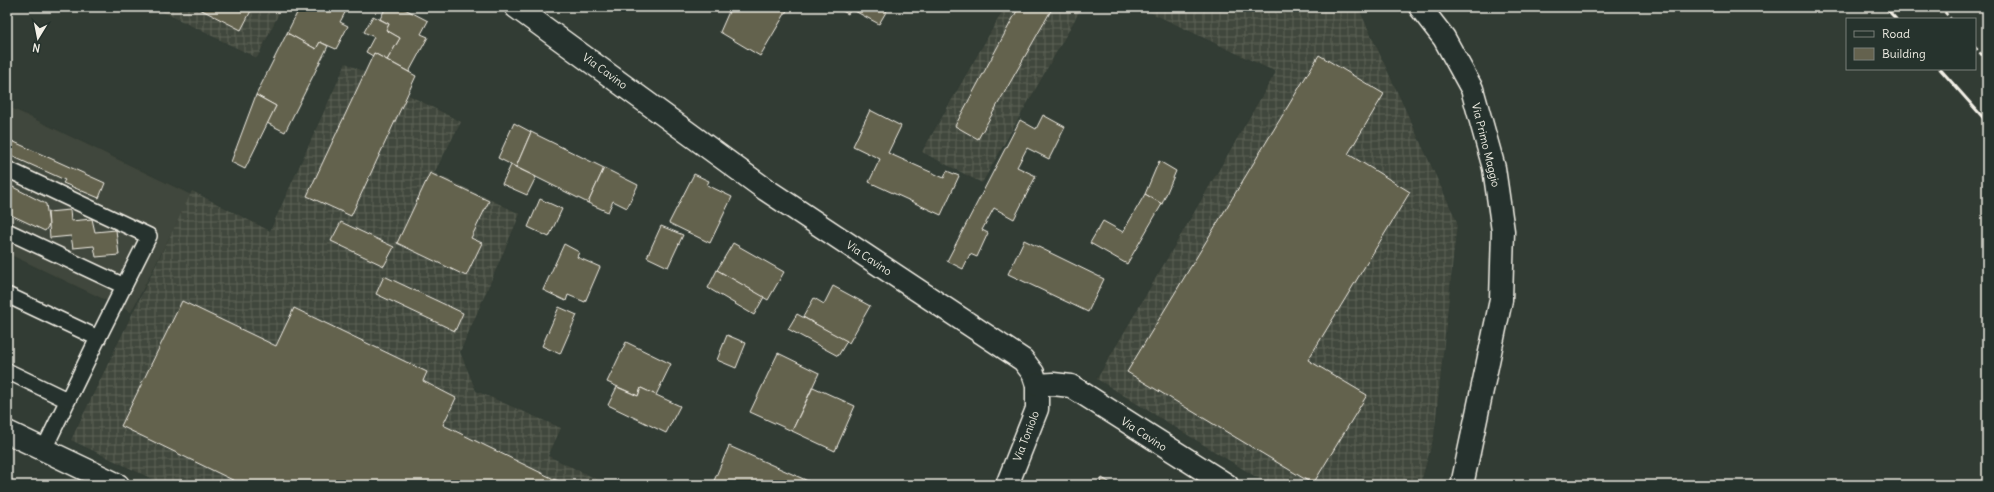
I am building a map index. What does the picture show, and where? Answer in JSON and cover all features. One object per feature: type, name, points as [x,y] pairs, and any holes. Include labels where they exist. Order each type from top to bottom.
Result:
[{"type":"street","name":"Via Cavino","points":[[516,7],[765,189],[1022,360],[1033,372],[1037,385],[1053,384],[1071,386],[1227,485]]},
{"type":"street","name":"Via Primo Maggio","points":[[1420,7],[1444,38],[1472,89],[1494,168],[1502,231],[1501,300],[1462,485]]},
{"type":"street","name":"Via Toniolo","points":[[1007,485],[1038,409],[1037,385]]},
{"type":"street","points":[[7,432],[118,485]]},
{"type":"lane","points":[[7,169],[149,236],[44,449]]},
{"type":"lane","points":[[7,231],[124,286]]},
{"type":"lane","points":[[7,295],[98,338]]},
{"type":"lane","points":[[7,371],[67,400]]},
{"type":"path","points":[[1940,7],[1950,18]]},
{"type":"path","points":[[1976,48],[1987,61]]},
{"type":"shaded area","points":[[153,7],[282,7],[257,58]]},
{"type":"shaded area","points":[[1005,7],[1082,7],[982,183],[922,152]]},
{"type":"shaded area","points":[[1139,7],[1358,7],[1457,222],[1434,436],[1420,485],[1269,485],[1097,379],[1276,72]]},
{"type":"shaded area","points":[[346,63],[461,122],[434,173],[520,214],[460,352],[476,391],[561,428],[548,456],[609,485],[165,485],[71,440],[192,191],[270,231]]},
{"type":"shaded area","points":[[7,106],[191,195],[131,312],[7,253]]},
{"type":"building","points":[[196,7],[253,7],[241,30]]},
{"type":"building","points":[[300,7],[348,7],[340,22],[348,26],[336,49],[320,42],[316,49],[287,33]]},
{"type":"building","points":[[386,7],[401,7],[428,21],[421,34],[428,37],[409,72],[387,60],[400,38],[386,30],[389,24],[380,19]]},
{"type":"building","points":[[731,7],[789,7],[760,56],[720,32]]},
{"type":"building","points":[[835,7],[889,7],[879,24],[851,9],[848,14]]},
{"type":"building","points":[[1019,7],[1053,7],[978,139],[955,126]]},
{"type":"building","points":[[373,16],[389,24],[386,30],[400,38],[387,60],[374,53],[373,56],[366,52],[374,37],[364,32]]},
{"type":"building","points":[[287,33],[316,49],[320,42],[328,46],[285,132],[267,123],[276,106],[256,95]]},
{"type":"building","points":[[374,53],[416,76],[351,216],[307,196]]},
{"type":"building","points":[[1319,55],[1384,94],[1348,154],[1410,192],[1308,360],[1367,395],[1313,484],[1127,372]]},
{"type":"building","points":[[256,95],[276,106],[245,169],[231,162]]},
{"type":"building","points":[[870,110],[901,126],[888,153],[944,178],[947,171],[959,176],[941,215],[869,182],[880,159],[853,146]]},
{"type":"building","points":[[1043,115],[1065,127],[1049,159],[1027,148],[1017,167],[1036,176],[1014,219],[994,208],[982,230],[988,233],[977,257],[970,254],[963,269],[947,261],[1020,120],[1036,129]]},
{"type":"building","points":[[514,123],[531,132],[516,167],[498,158]]},
{"type":"building","points":[[531,132],[604,168],[588,203],[516,167]]},
{"type":"building","points":[[12,141],[105,183],[99,198],[63,183],[65,180],[7,154]]},
{"type":"building","points":[[1159,161],[1176,171],[1162,204],[1145,194]]},
{"type":"building","points":[[511,165],[536,177],[527,195],[502,184]]},
{"type":"building","points":[[604,168],[638,185],[627,208],[613,201],[608,212],[588,203]]},
{"type":"building","points":[[430,173],[489,201],[471,238],[482,243],[466,276],[397,243]]},
{"type":"building","points":[[694,174],[709,181],[707,185],[732,197],[710,243],[669,223]]},
{"type":"building","points":[[7,184],[46,204],[49,225],[45,231],[7,213]]},
{"type":"building","points":[[1145,194],[1162,204],[1127,264],[1090,243],[1103,221],[1123,232]]},
{"type":"building","points":[[540,199],[562,209],[549,237],[528,227]]},
{"type":"building","points":[[70,210],[71,221],[92,219],[95,232],[116,230],[119,255],[96,257],[94,246],[73,248],[71,236],[50,238],[48,212]]},
{"type":"building","points":[[341,222],[394,247],[384,266],[331,241]]},
{"type":"building","points":[[661,226],[683,235],[668,267],[647,257]]},
{"type":"building","points":[[1024,240],[1104,279],[1088,312],[1008,274]]},
{"type":"building","points":[[733,243],[784,272],[768,300],[717,270]]},
{"type":"building","points":[[564,244],[579,252],[577,257],[600,267],[585,302],[568,295],[566,301],[543,290]]},
{"type":"building","points":[[717,270],[764,297],[754,315],[708,288]]},
{"type":"building","points":[[384,276],[463,313],[455,331],[376,294]]},
{"type":"building","points":[[833,286],[870,306],[849,343],[803,317],[814,298],[824,304]]},
{"type":"building","points":[[182,301],[276,346],[294,308],[427,372],[423,381],[456,398],[443,425],[566,485],[243,485],[121,426]]},
{"type":"building","points":[[559,307],[577,315],[560,354],[542,346]]},
{"type":"building","points":[[797,314],[847,341],[838,356],[788,329]]},
{"type":"building","points":[[727,335],[746,343],[736,368],[717,360]]},
{"type":"building","points":[[626,342],[671,364],[656,395],[641,388],[638,396],[607,382]]},
{"type":"building","points":[[778,353],[819,373],[792,431],[750,412]]},
{"type":"building","points":[[617,387],[638,396],[641,388],[680,406],[666,433],[608,405]]},
{"type":"building","points":[[813,387],[855,406],[835,451],[792,431]]},
{"type":"building","points":[[729,446],[817,485],[716,485],[713,483]]},
{"type":"building","points":[[1102,478],[1114,485],[1099,485]]},
{"type":"railway","points":[[1885,7],[1895,18]]},
{"type":"railway","points":[[1941,70],[1987,122]]}]
